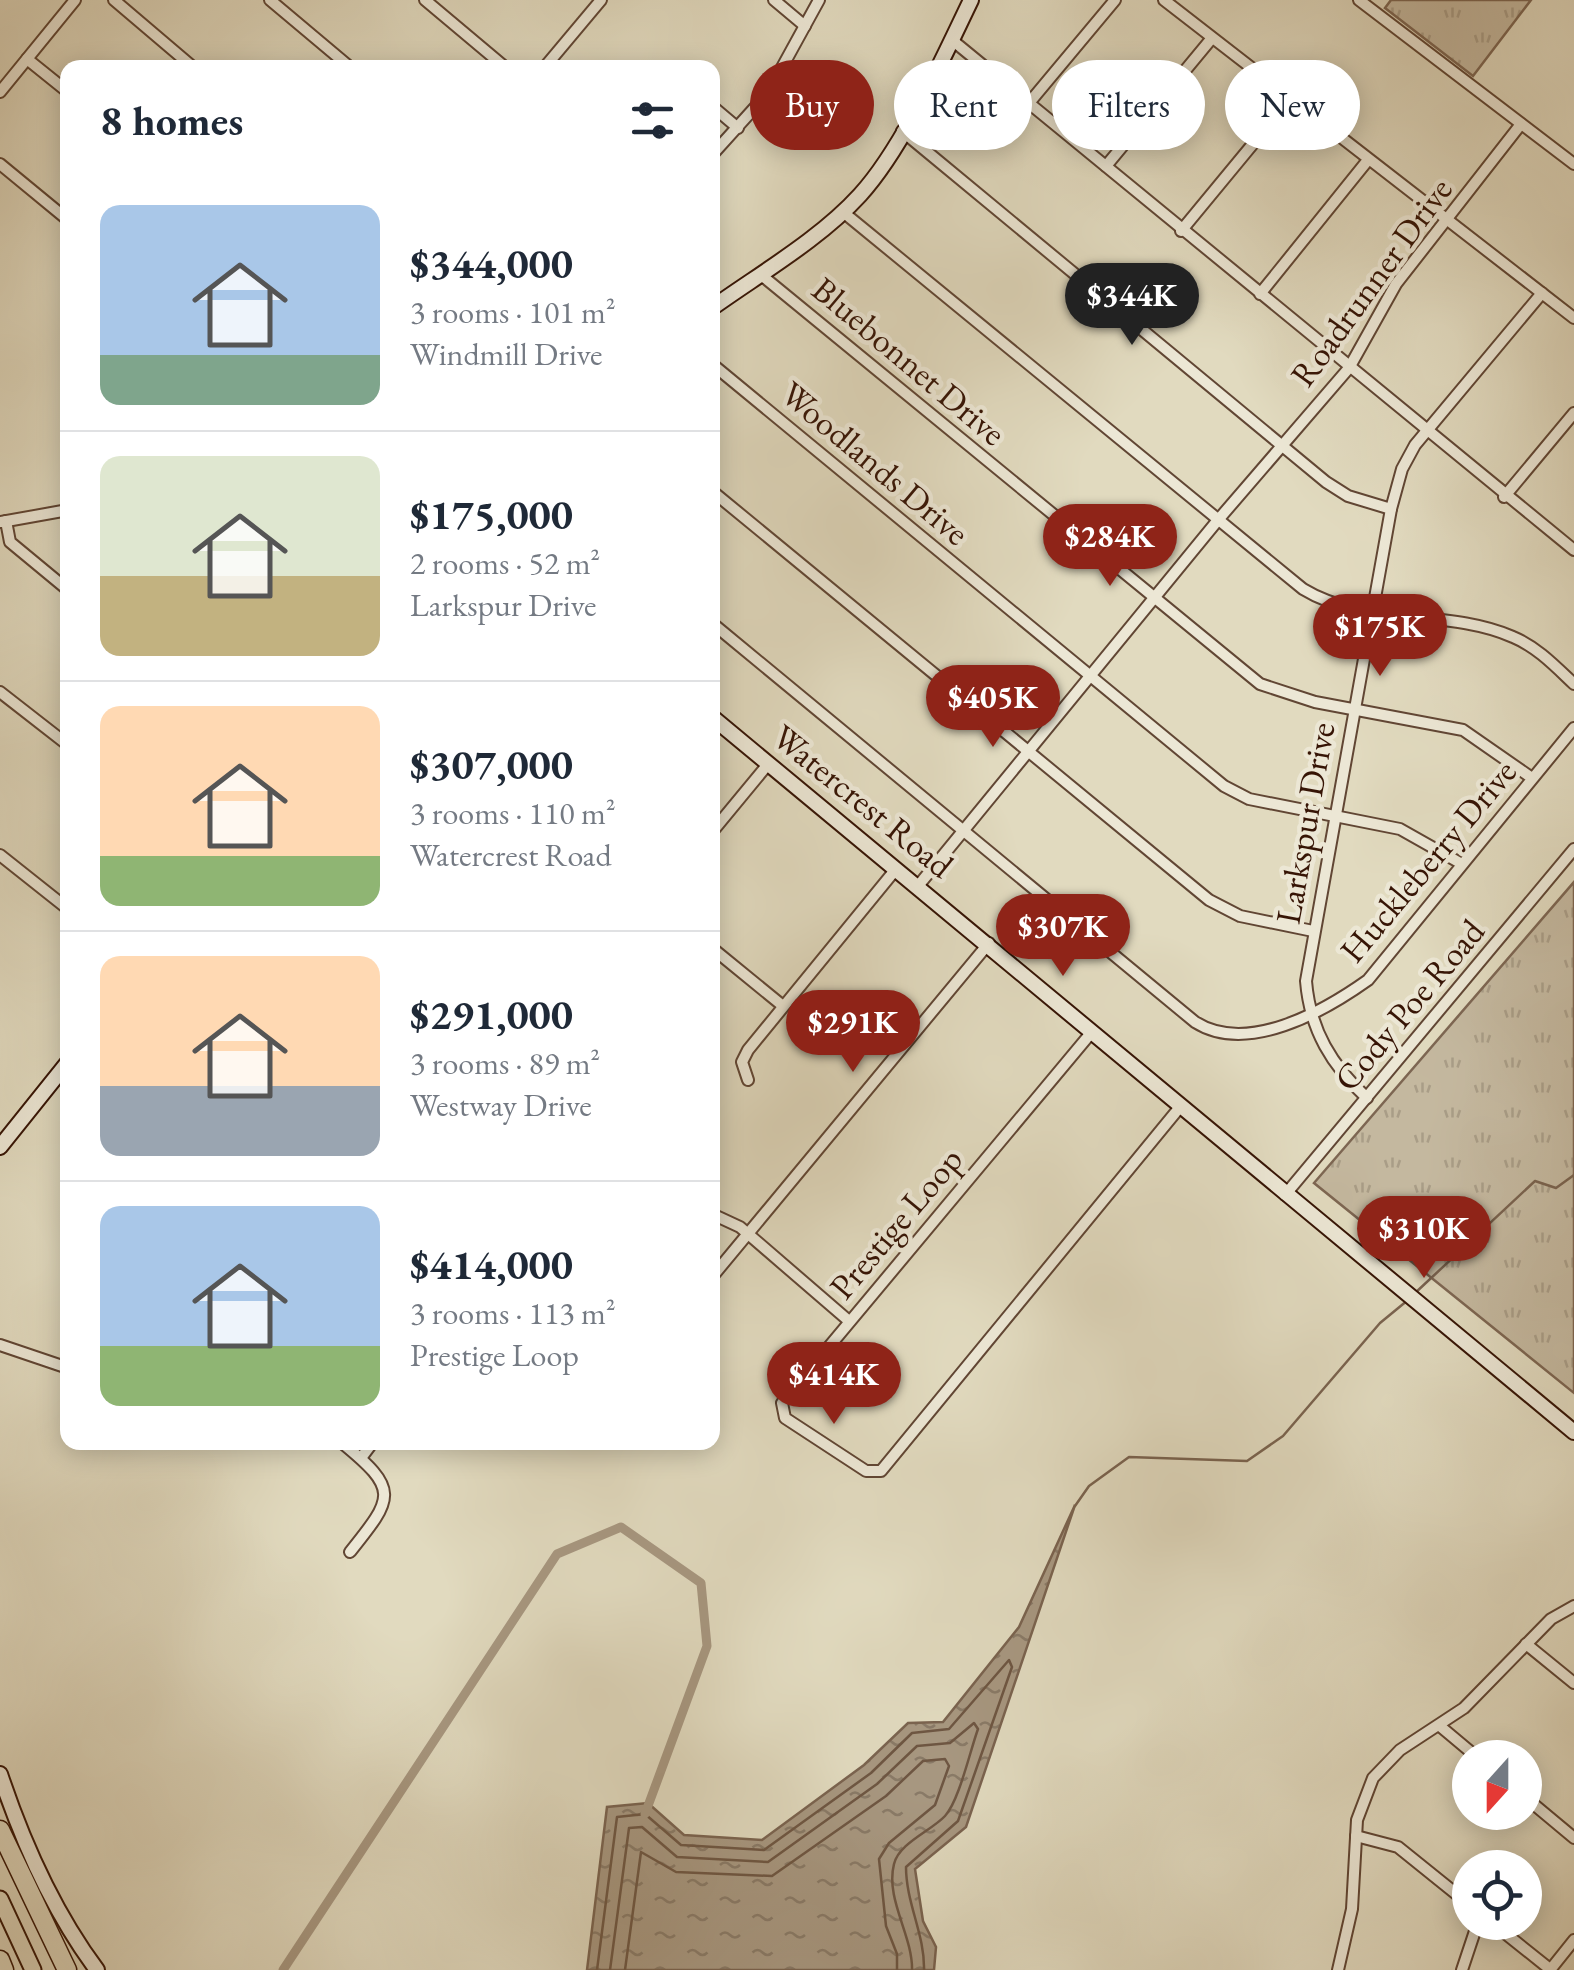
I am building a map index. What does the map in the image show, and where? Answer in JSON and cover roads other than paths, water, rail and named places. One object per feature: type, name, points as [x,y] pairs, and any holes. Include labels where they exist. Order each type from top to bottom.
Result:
[{"type":"highway","points":[[0,1830],[67,1970]]},
{"type":"highway","points":[[0,1960],[4,1970]]},
{"type":"main road","points":[[0,1901],[25,1970]]},
{"type":"main road","points":[[0,1901],[33,1970]]},
{"type":"street","points":[[0,92],[75,0]]},
{"type":"street","points":[[114,0],[185,60]]},
{"type":"street","points":[[270,0],[341,60]]},
{"type":"street","points":[[424,0],[496,60]]},
{"type":"street","points":[[774,0],[805,26]]},
{"type":"street","points":[[720,147],[786,65],[819,0]]},
{"type":"street","points":[[941,60],[971,0]]},
{"type":"street","points":[[1032,99],[1115,0]]},
{"type":"street","points":[[1164,0],[1240,60]]},
{"type":"street","points":[[1359,0],[1375,4],[1574,164]]},
{"type":"street","points":[[550,60],[598,1]]},
{"type":"street","points":[[1106,166],[1212,38]]},
{"type":"street","points":[[952,40],[976,60]]},
{"type":"street","points":[[28,59],[60,85]]},
{"type":"street","points":[[1032,105],[1504,497],[1574,550]]},
{"type":"street","points":[[720,113],[738,128]]},
{"type":"street","name":"Roadrunner Drive","points":[[918,886],[1281,444],[1349,368],[1390,293],[1521,124]]},
{"type":"street","points":[[720,302],[843,212],[863,192],[894,144]]},
{"type":"street","points":[[925,150],[1348,496],[1390,509]]},
{"type":"street","points":[[1182,231],[1248,150]]},
{"type":"street","points":[[1355,150],[1574,318]]},
{"type":"street","points":[[1260,294],[1368,160]]},
{"type":"street","points":[[0,164],[60,213]]},
{"type":"street","points":[[843,212],[1310,593],[1373,611],[1512,636],[1544,656],[1574,684]]},
{"type":"street","name":"Bluebonnet Drive","points":[[760,274],[1260,684],[1299,698],[1462,730],[1532,778]]},
{"type":"street","name":"Larkspur Drive","points":[[1367,1098],[1336,1066],[1311,1012],[1306,980],[1390,509],[1402,469],[1426,431],[1542,293]]},
{"type":"street","name":"Woodlands Drive","points":[[720,371],[1224,786],[1249,799],[1400,829],[1462,864]]},
{"type":"street","points":[[1504,497],[1574,413]]},
{"type":"street","points":[[720,498],[1208,900],[1240,916],[1313,931]]},
{"type":"street","points":[[60,511],[3,521],[10,542],[60,583]]},
{"type":"street","name":"Huckleberry Drive","points":[[720,630],[1205,1028],[1236,1036],[1338,1002],[1368,980],[1574,728]]},
{"type":"street","points":[[0,692],[60,739]]},
{"type":"street","name":"Watercrest Road","points":[[720,723],[989,942],[1091,1034],[1574,1432]]},
{"type":"street","points":[[720,822],[769,763]]},
{"type":"street","name":"Cody Poe Road","points":[[1286,1195],[1574,849]]},
{"type":"street","points":[[0,855],[60,903]]},
{"type":"street","points":[[748,1080],[742,1062],[896,869]]},
{"type":"street","points":[[720,1267],[989,942]]},
{"type":"street","points":[[720,955],[783,1006]]},
{"type":"street","name":"Prestige Loop","points":[[1091,1034],[782,1402],[780,1410],[801,1429],[874,1473],[881,1471],[1180,1107]]},
{"type":"street","points":[[0,1147],[60,1072]]},
{"type":"street","points":[[720,1218],[748,1234],[849,1320]]},
{"type":"street","points":[[0,1345],[60,1365]]},
{"type":"street","points":[[350,1552],[383,1511],[386,1498],[382,1483],[352,1450]]},
{"type":"street","points":[[361,1458],[367,1450]]},
{"type":"street","points":[[1338,1970],[1352,1909],[1361,1806],[1373,1778],[1400,1750],[1441,1727],[1551,1618],[1574,1606]]},
{"type":"street","points":[[1526,1644],[1574,1683]]},
{"type":"street","points":[[1441,1727],[1457,1740]]},
{"type":"street","points":[[0,1774],[45,1884],[97,1970]]},
{"type":"street","points":[[1542,1811],[1574,1838]]},
{"type":"street","points":[[1356,1836],[1398,1848],[1452,1891]]},
{"type":"street","points":[[1462,1970],[1472,1940]]},
{"type":"street","points":[[1513,1940],[1550,1970],[1574,1940]]},
{"type":"water","points":[[1075,1505],[966,1827],[915,1869],[923,1921],[936,1947],[934,1970],[587,1970],[607,1807],[648,1803],[684,1835],[762,1840],[864,1765],[908,1723],[943,1722],[1019,1627]]},
{"type":"waterway","points":[[1414,1294],[1535,1181],[1556,1188],[1574,1175]]},
{"type":"waterway","points":[[1075,1506],[1089,1486],[1129,1457],[1247,1461],[1283,1436],[1380,1323],[1408,1300]]},
{"type":"waterway","points":[[283,1970],[557,1554],[621,1527],[701,1583],[707,1646],[645,1814]]}]
